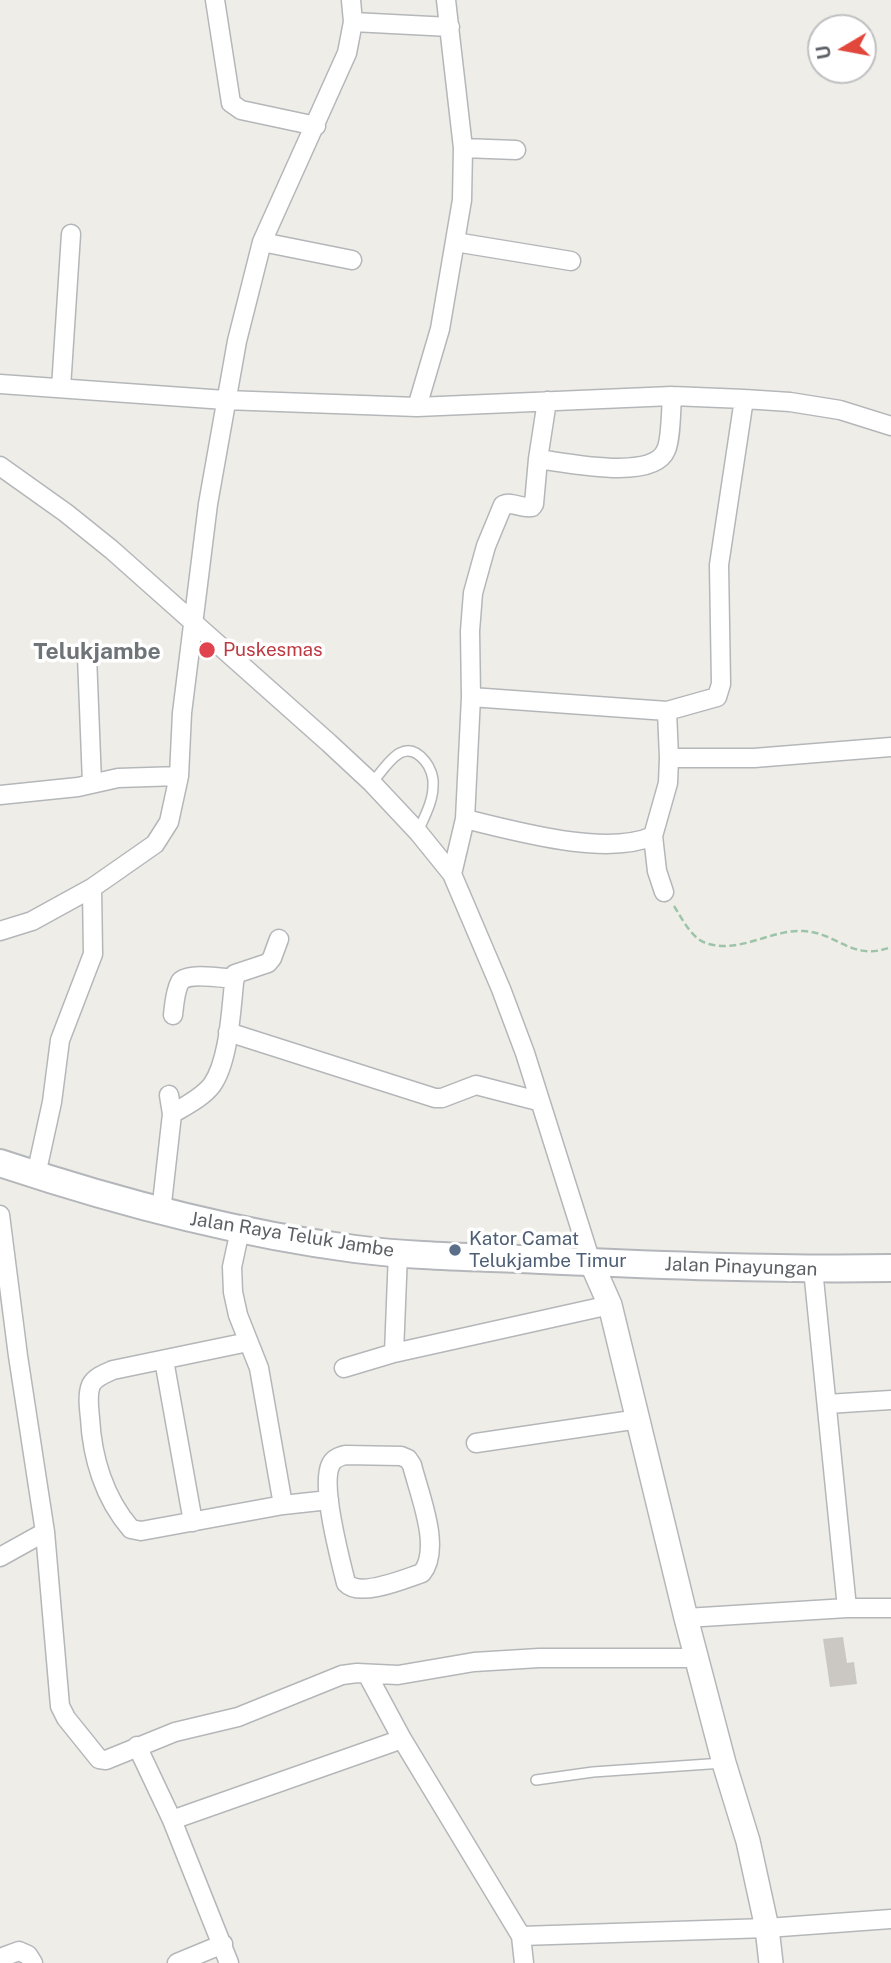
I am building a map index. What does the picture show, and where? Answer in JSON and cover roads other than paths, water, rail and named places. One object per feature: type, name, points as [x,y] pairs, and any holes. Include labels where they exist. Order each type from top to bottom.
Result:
[{"type":"main road","name":"Jalan Raya Teluk Jambe","points":[[0,1163],[92,1194],[240,1230],[355,1249],[398,1253],[591,1262]]},
{"type":"main road","name":"Jalan Pinayungan","points":[[591,1262],[813,1269],[891,1268]]},
{"type":"street","points":[[215,0],[231,103],[241,110],[316,126]]},
{"type":"street","points":[[0,931],[32,921],[92,888],[155,844],[169,822],[179,776],[183,702],[208,504],[242,317],[262,242],[347,52],[353,22],[351,0]]},
{"type":"street","points":[[416,407],[440,329],[462,200],[463,148],[446,0]]},
{"type":"street","points":[[353,22],[450,27]]},
{"type":"street","points":[[463,148],[516,150]]},
{"type":"street","points":[[61,388],[71,234]]},
{"type":"street","points":[[262,242],[352,260]]},
{"type":"street","points":[[456,242],[571,261]]},
{"type":"street","points":[[0,384],[225,400],[416,407],[672,396],[744,398],[840,410],[891,426]]},
{"type":"street","points":[[538,459],[607,468],[634,468],[657,461],[666,451],[672,396]]},
{"type":"street","points":[[471,697],[667,711],[717,697],[720,693],[719,565],[744,398]]},
{"type":"street","points":[[452,874],[466,819],[472,593],[486,546],[503,505],[508,503],[532,508],[534,504],[547,401]]},
{"type":"street","points":[[3,474],[75,520],[330,743],[418,832],[452,874],[525,1053],[591,1262],[610,1305],[686,1618],[724,1763],[748,1841],[767,1928],[771,1963]]},
{"type":"street","points":[[87,656],[92,783]]},
{"type":"street","points":[[664,892],[657,871],[653,836],[668,783],[667,711]]},
{"type":"street","points":[[669,758],[754,758],[891,747]]},
{"type":"street","points":[[0,795],[78,787],[118,778],[179,776]]},
{"type":"street","points":[[466,819],[573,841],[626,844],[653,836]]},
{"type":"street","points":[[36,1175],[52,1102],[60,1040],[93,954],[92,888]]},
{"type":"street","points":[[172,1114],[210,1088],[219,1072],[238,972],[253,970],[268,962],[279,939]]},
{"type":"street","points":[[173,1015],[180,982],[185,978],[197,976],[235,979]]},
{"type":"street","points":[[228,1032],[435,1098],[442,1098],[476,1085],[538,1101]]},
{"type":"street","points":[[161,1212],[172,1114],[169,1095]]},
{"type":"street","points":[[0,1215],[45,1532],[60,1706],[66,1718],[99,1759],[107,1760],[175,1732],[238,1717],[342,1675],[398,1675],[474,1662],[539,1658],[697,1658]]},
{"type":"street","points":[[240,1230],[233,1267],[233,1292],[238,1315],[259,1368],[283,1505]]},
{"type":"street","points":[[394,1353],[398,1253]]},
{"type":"street","points":[[813,1269],[847,1608]]},
{"type":"street","points":[[344,1368],[394,1353],[610,1305]]},
{"type":"street","points":[[248,1342],[113,1370],[96,1379],[89,1401],[91,1443],[101,1477],[131,1529],[141,1531],[283,1505],[329,1500]]},
{"type":"street","points":[[164,1360],[193,1522]]},
{"type":"street","points":[[827,1404],[891,1400]]},
{"type":"street","points":[[476,1443],[639,1419]]},
{"type":"street","points":[[392,1456],[408,1459],[412,1465],[431,1541],[431,1556],[422,1573],[365,1590],[351,1588],[346,1583],[329,1500],[329,1470],[338,1457],[392,1456]]},
{"type":"street","points":[[0,1557],[45,1532]]},
{"type":"street","points":[[686,1618],[847,1608],[891,1608]]},
{"type":"street","points":[[367,1674],[402,1739],[521,1937],[524,1963]]},
{"type":"street","points":[[172,1820],[402,1739]]},
{"type":"street","points":[[137,1746],[172,1820],[229,1963]]},
{"type":"street","points":[[521,1937],[767,1928],[891,1919]]},
{"type":"street","points":[[177,1963],[223,1944]]},
{"type":"street","points":[[0,1958],[19,1951],[28,1955],[33,1963]]},
{"type":"lane","points":[[372,783],[399,752],[408,750],[417,753],[425,761],[434,783],[432,797],[418,832]]},
{"type":"lane","points":[[536,1780],[593,1772],[724,1763]]},
{"type":"place","name":"Puskesmas","points":[[207,650]]},
{"type":"place","name":"Kator Camat Telukjambe Timur","points":[[455,1250]]},
{"type":"district","name":"Telukjambe","points":[[97,652]]}]
